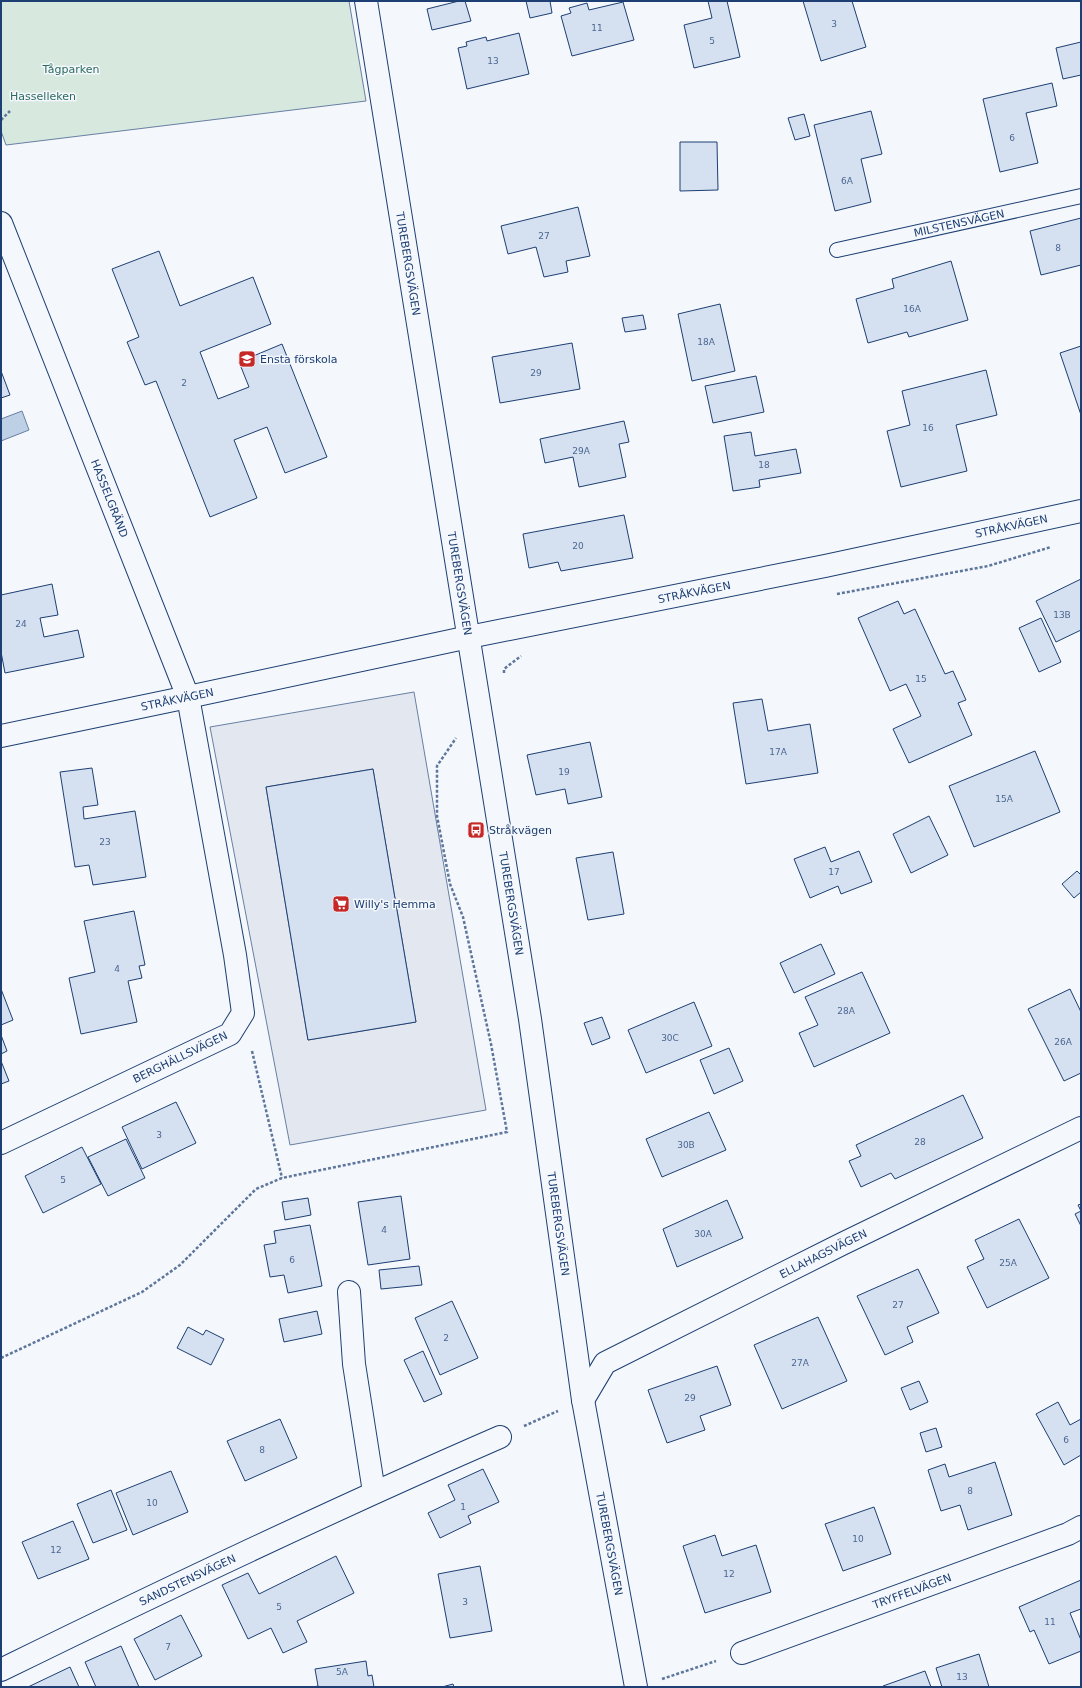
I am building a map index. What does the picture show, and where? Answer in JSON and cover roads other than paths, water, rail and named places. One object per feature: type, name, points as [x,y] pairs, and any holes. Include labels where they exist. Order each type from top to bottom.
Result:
[{"type":"street","name":"TUREBERGSVÄGEN","points":[[366,1],[530,1019],[583,1400],[636,1687]]},
{"type":"street","name":"HASSELGRÄND","points":[[1,223],[188,697],[235,955],[243,1013]]},
{"type":"street","name":"STRÅKVÄGEN","points":[[1,736],[32,728],[188,697],[469,637],[833,564],[1081,511]]},
{"type":"street","name":"BERGHÄLLSVÄGEN","points":[[1,1143],[230,1034],[243,1013]]},
{"type":"street","name":"ELLAHAGSVÄGEN","points":[[583,1400],[605,1363],[842,1244],[1081,1128]]},
{"type":"street","points":[[349,1292],[354,1364],[374,1492]]},
{"type":"street","name":"SANDSTENSVÄGEN","points":[[1,1670],[160,1592],[374,1492],[500,1437]]},
{"type":"street","name":"TRYFFELVÄGEN","points":[[742,1653],[1081,1528]]},
{"type":"lane","name":"MILSTENSVÄGEN","points":[[837,250],[1081,196]]},
{"type":"water","points":[[22,411],[29,430],[1,441],[1,419]]},
{"type":"place","name":"Ensta förskola","points":[[247,359]]},
{"type":"place","name":"Stråkvägen","points":[[476,830]]},
{"type":"place","name":"Willy's Hemma","points":[[341,904]]},
{"type":"park label","name":"Tågparken","points":[[71,69]]},
{"type":"park label","name":"Hasselleken","points":[[43,96]]}]
